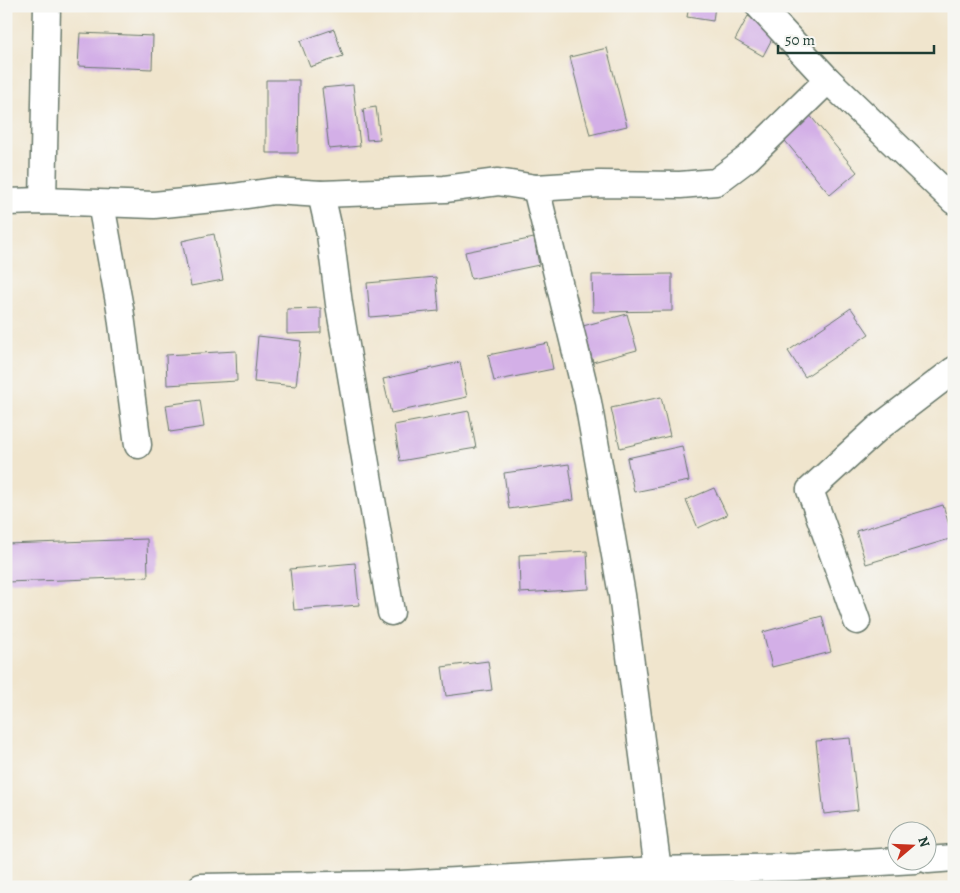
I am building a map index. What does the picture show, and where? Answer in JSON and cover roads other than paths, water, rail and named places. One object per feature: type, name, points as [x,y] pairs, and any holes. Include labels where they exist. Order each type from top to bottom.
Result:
[{"type":"street","points":[[43,201],[46,6]]},
{"type":"street","points":[[759,6],[828,80],[952,197]]},
{"type":"street","points":[[6,202],[43,201],[154,205],[233,198],[274,191],[321,194],[445,189],[498,182],[536,188],[599,184],[680,185],[716,182],[748,158],[828,80]]},
{"type":"street","points":[[536,188],[591,421],[622,595],[658,870]]},
{"type":"street","points":[[321,194],[330,234],[339,304],[391,612]]},
{"type":"street","points":[[101,204],[120,308],[138,445]]},
{"type":"street","points":[[857,621],[810,490],[878,428],[954,370]]},
{"type":"street","points":[[938,859],[954,858]]},
{"type":"street","points":[[201,887],[400,884],[658,870],[797,867],[888,862]]}]
